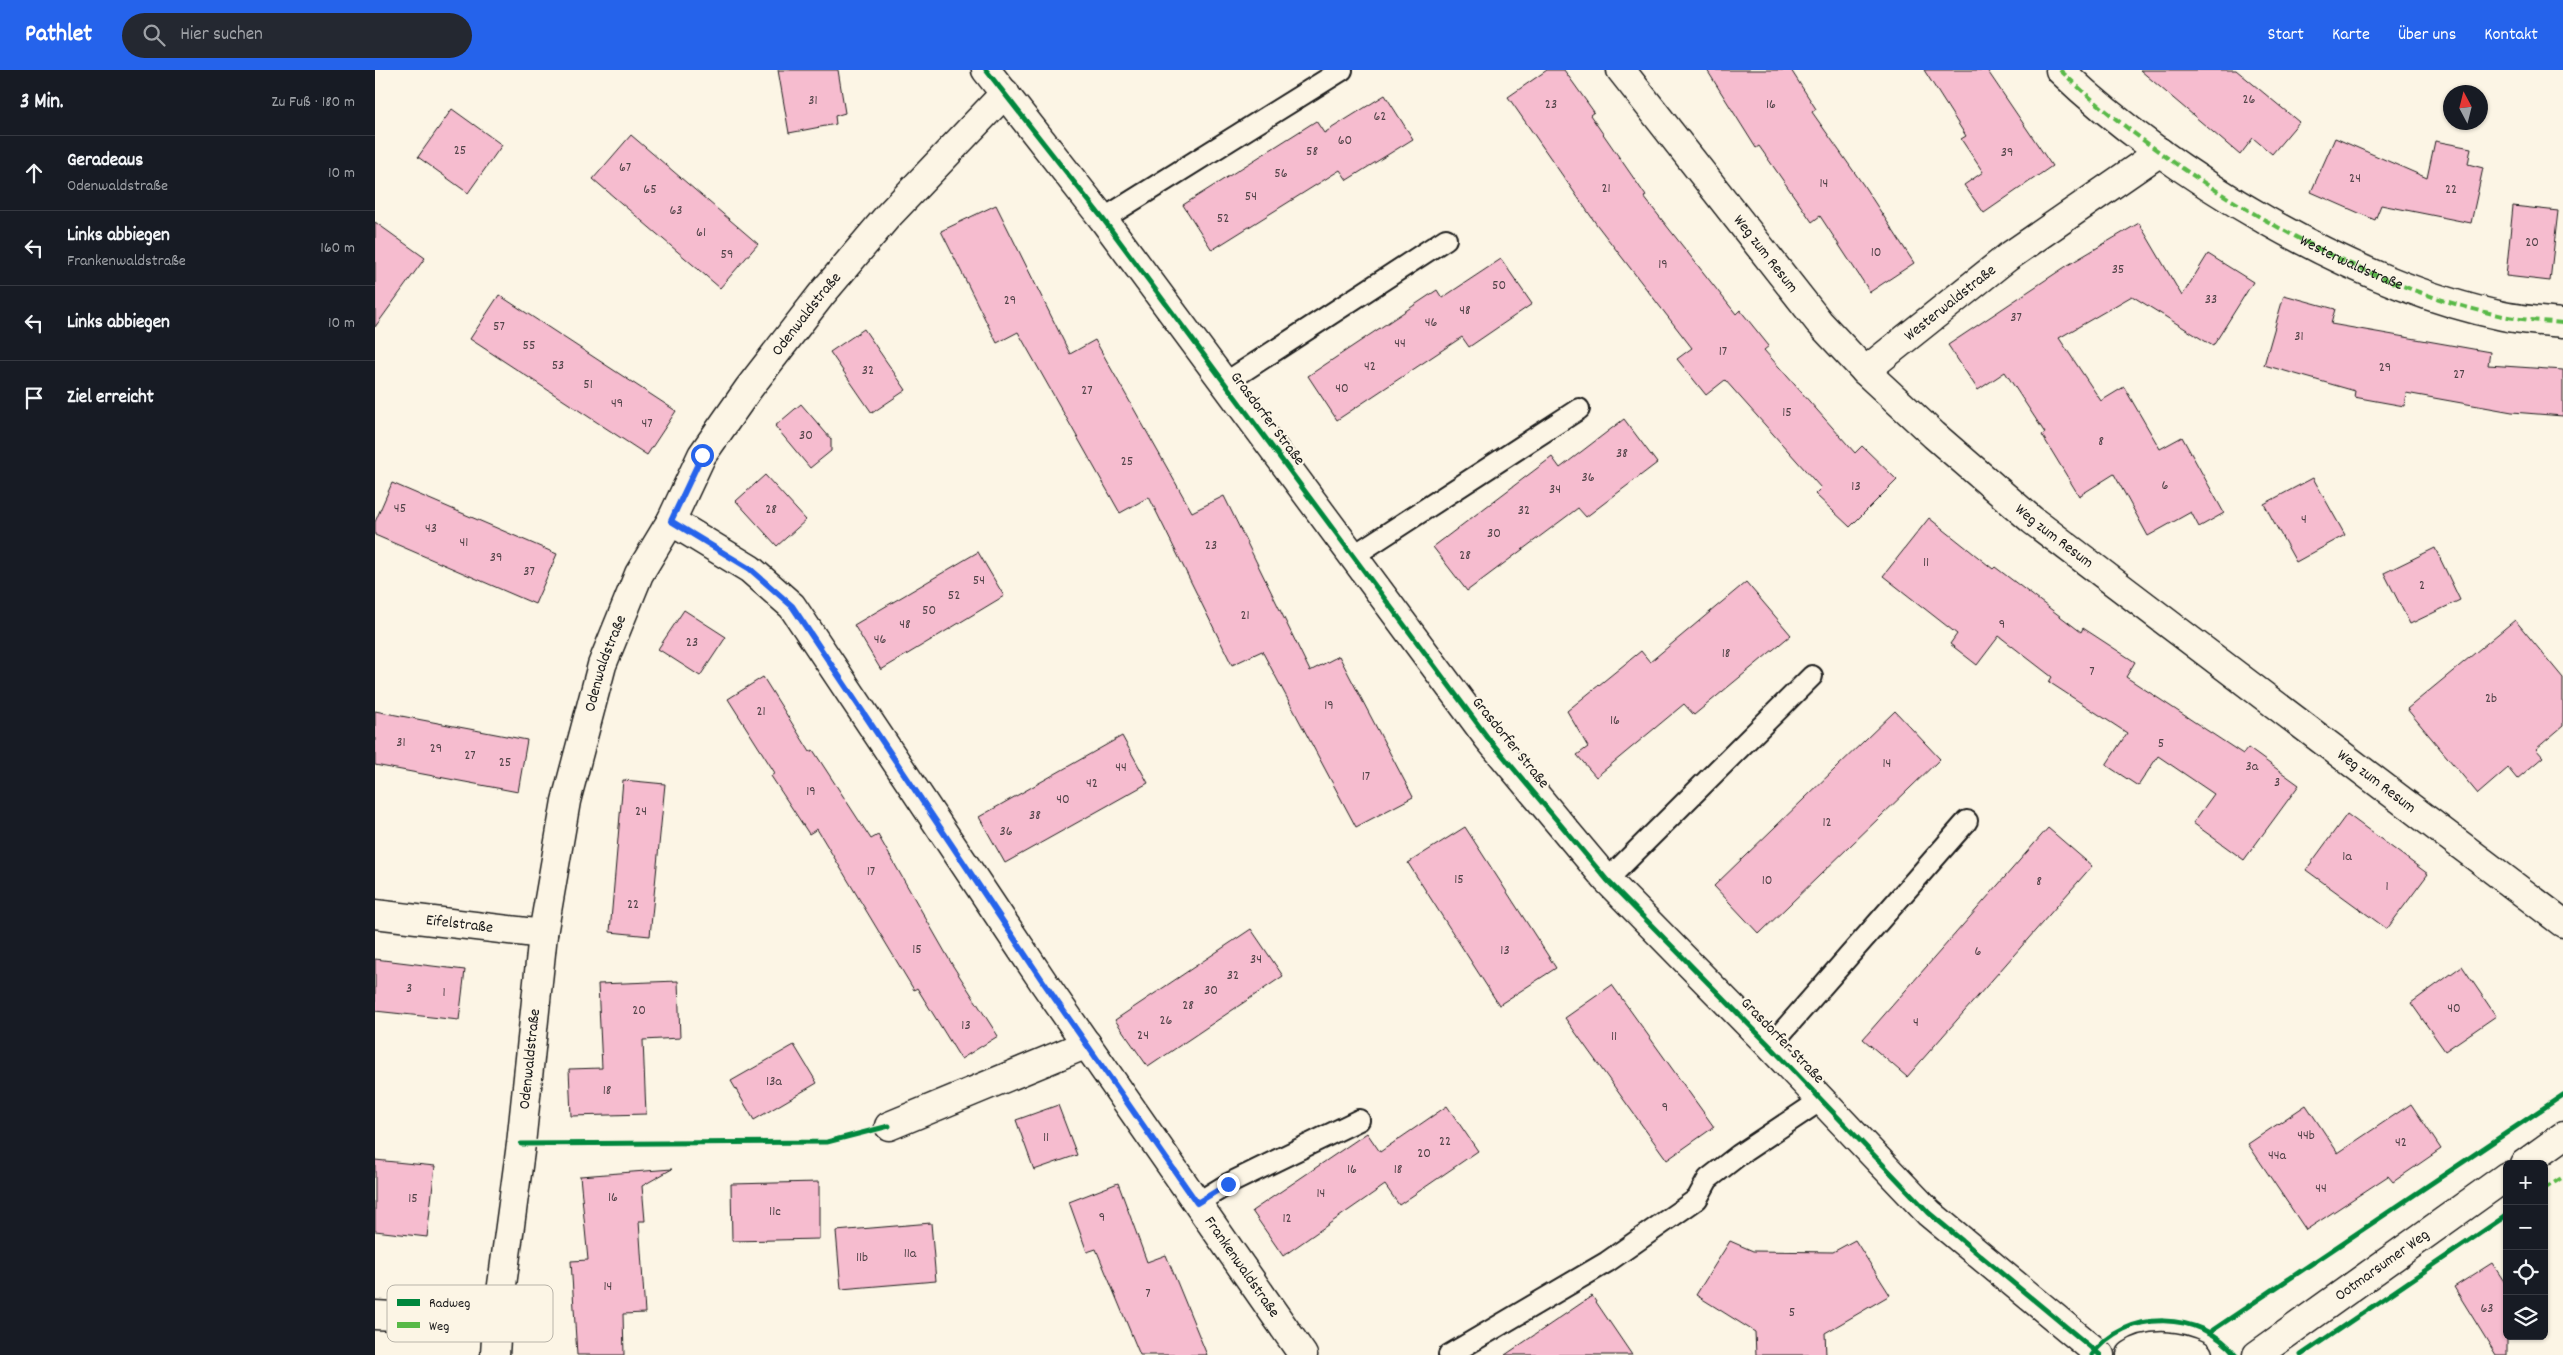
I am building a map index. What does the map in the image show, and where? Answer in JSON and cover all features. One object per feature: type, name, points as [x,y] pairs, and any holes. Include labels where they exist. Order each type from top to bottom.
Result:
[{"type":"street","name":"Grasdorfer Straße","points":[[986,70],[1103,219],[1488,738],[1607,880],[1770,1046],[1929,1214],[2099,1355]]},
{"type":"street","name":"Weg zum Resum","points":[[1621,70],[1819,322],[1865,371],[1934,435],[2032,520],[2563,923]]},
{"type":"street","name":"Westerwaldstraße","points":[[2060,70],[2095,104],[2160,152],[2242,205],[2294,235],[2361,268],[2423,292],[2503,316],[2563,323]]},
{"type":"street","name":"Odenwaldstraße","points":[[502,1285],[521,1144],[543,934],[566,801],[602,665],[639,574],[671,521],[702,455],[749,388],[815,303],[887,217],[1005,93]]},
{"type":"street","name":"Westerwaldstraße","points":[[1865,371],[2008,257],[2160,152]]},
{"type":"street","name":"Frankenwaldstraße","points":[[671,521],[750,569],[792,606],[1087,1044],[1303,1355]]},
{"type":"street","name":"Eifelstraße","points":[[375,914],[543,934]]},
{"type":"street","points":[[889,1126],[1087,1044]]},
{"type":"street","points":[[2530,1160],[2563,1136]]},
{"type":"street","name":"Ootmarsumer Weg","points":[[2257,1355],[2503,1179]]},
{"type":"street","name":"Odenwaldstraße","points":[[495,1355],[496,1342]]},
{"type":"street","points":[[2131,1355],[2160,1346],[2186,1349],[2198,1355]]},
{"type":"lane","points":[[1103,219],[1342,70]]},
{"type":"lane","points":[[1225,383],[1446,239]]},
{"type":"lane","points":[[1353,556],[1579,409]]},
{"type":"lane","points":[[1607,880],[1812,676]]},
{"type":"lane","points":[[1770,1046],[1967,821]]},
{"type":"lane","points":[[1449,1355],[1629,1246],[1697,1199],[1708,1179],[1821,1100]]},
{"type":"lane","points":[[1197,1203],[1228,1184],[1359,1120]]},
{"type":"building","points":[[778,70],[838,70],[845,113],[835,116],[836,124],[789,133]]},
{"type":"building","points":[[1547,70],[1564,70],[1594,112],[1590,115],[1646,196],[1644,197],[1736,314],[1740,310],[1769,346],[1764,350],[1855,453],[1862,446],[1897,480],[1850,527],[1815,494],[1821,488],[1725,380],[1706,395],[1677,359],[1692,348],[1597,225],[1508,97]]},
{"type":"building","points":[[1707,70],[1791,70],[1816,109],[1812,112],[1864,186],[1914,263],[1870,292],[1820,216],[1812,222],[1759,146],[1756,148]]},
{"type":"building","points":[[1924,70],[1987,70],[2052,166],[1984,213],[1964,185],[1983,172],[1961,139],[1966,136]]},
{"type":"building","points":[[2140,70],[2236,70],[2299,122],[2272,154],[2253,138],[2240,155]]},
{"type":"building","points":[[1385,95],[1413,139],[1347,180],[1340,170],[1212,250],[1183,205],[1316,121],[1324,133]]},
{"type":"building","points":[[452,109],[502,145],[468,193],[418,157]]},
{"type":"building","points":[[631,135],[758,244],[720,288],[593,179]]},
{"type":"building","points":[[2335,138],[2427,178],[2435,141],[2471,148],[2468,164],[2483,168],[2471,223],[2381,205],[2375,220],[2311,192]]},
{"type":"building","points":[[996,205],[1070,354],[1095,340],[1192,512],[1224,496],[1310,671],[1339,656],[1413,797],[1356,827],[1262,651],[1232,665],[1149,497],[1120,513],[1018,332],[997,343],[941,231]]},
{"type":"building","points":[[2513,206],[2558,211],[2550,281],[2506,276]]},
{"type":"building","points":[[375,222],[425,258],[375,327]]},
{"type":"building","points":[[2139,223],[2182,296],[2208,254],[2253,282],[2213,346],[2132,296],[2059,338],[2101,401],[2124,387],[2160,449],[2182,437],[2224,513],[2199,527],[2191,512],[2148,536],[2114,474],[2079,496],[2042,435],[2045,433],[2005,372],[1978,390],[1948,345],[2068,265]]},
{"type":"building","points":[[1501,259],[1532,304],[1469,347],[1462,337],[1337,420],[1308,376],[1437,290],[1442,298]]},
{"type":"building","points":[[499,295],[676,411],[647,455],[470,339]]},
{"type":"building","points":[[2284,295],[2335,309],[2331,324],[2490,352],[2488,365],[2563,370],[2563,416],[2512,412],[2406,393],[2404,406],[2354,397],[2355,391],[2264,365]]},
{"type":"building","points":[[864,329],[906,390],[872,413],[830,352]]},
{"type":"building","points":[[801,404],[831,439],[831,451],[810,468],[775,426]]},
{"type":"building","points":[[1624,419],[1657,463],[1586,517],[1578,508],[1467,591],[1433,547],[1552,457],[1560,468]]},
{"type":"building","points":[[765,475],[806,520],[777,546],[736,501]]},
{"type":"building","points":[[2313,478],[2345,535],[2296,562],[2264,504]]},
{"type":"building","points":[[392,483],[557,554],[535,604],[375,535],[375,522]]},
{"type":"building","points":[[1929,518],[1993,569],[1995,567],[2081,632],[2083,628],[2135,662],[2126,677],[2243,754],[2248,748],[2299,785],[2244,860],[2193,823],[2214,794],[2158,756],[2138,786],[2106,765],[2127,733],[2049,682],[2052,677],[1999,636],[1977,665],[1950,644],[1957,634],[1883,576]]},
{"type":"building","points":[[2435,548],[2460,600],[2410,624],[2384,573]]},
{"type":"building","points":[[978,552],[1004,596],[881,670],[854,625]]},
{"type":"building","points":[[1746,582],[1791,635],[1694,715],[1684,704],[1596,777],[1577,755],[1588,747],[1567,711],[1641,651],[1650,662]]},
{"type":"building","points":[[684,610],[726,637],[700,676],[658,649]]},
{"type":"building","points":[[2515,620],[2563,678],[2563,726],[2536,749],[2543,757],[2517,779],[2508,768],[2478,794],[2407,709]]},
{"type":"building","points":[[763,677],[810,752],[813,750],[871,839],[878,835],[953,966],[998,1036],[961,1059],[917,988],[914,990],[817,829],[809,834],[771,776],[775,773],[728,699]]},
{"type":"building","points":[[375,711],[527,740],[518,792],[375,765]]},
{"type":"building","points":[[1895,711],[1940,759],[1759,934],[1714,886]]},
{"type":"building","points":[[1122,736],[1148,783],[1005,863],[979,817]]},
{"type":"building","points":[[623,780],[665,784],[650,936],[610,932]]},
{"type":"building","points":[[2347,814],[2428,874],[2387,929],[2306,870]]},
{"type":"building","points":[[1465,827],[1556,968],[1499,1005],[1408,863]]},
{"type":"building","points":[[2048,828],[2092,866],[1907,1077],[1863,1039]]},
{"type":"building","points":[[1251,929],[1283,976],[1148,1067],[1115,1020]]},
{"type":"building","points":[[375,959],[465,970],[459,1020],[375,1011]]},
{"type":"building","points":[[2462,966],[2496,1016],[2445,1051],[2411,1003]]},
{"type":"building","points":[[678,981],[680,1038],[643,1040],[646,1114],[571,1116],[569,1069],[602,1068],[598,984]]},
{"type":"building","points":[[1612,985],[1714,1127],[1667,1160],[1565,1018]]},
{"type":"building","points":[[794,1045],[817,1083],[754,1120],[731,1081]]},
{"type":"building","points":[[2411,1104],[2441,1149],[2393,1182],[2388,1176],[2306,1230],[2248,1144],[2306,1105],[2338,1153]]},
{"type":"building","points":[[1058,1105],[1077,1155],[1034,1170],[1016,1120]]},
{"type":"building","points":[[1447,1106],[1478,1151],[1399,1205],[1385,1185],[1283,1256],[1252,1211],[1367,1133],[1380,1152]]},
{"type":"building","points":[[375,1160],[435,1166],[427,1237],[375,1231]]},
{"type":"building","points":[[672,1169],[642,1186],[645,1221],[639,1221],[645,1313],[623,1314],[624,1355],[577,1355],[571,1261],[588,1260],[580,1176]]},
{"type":"building","points":[[819,1182],[819,1239],[732,1241],[731,1184]]},
{"type":"building","points":[[1118,1183],[1147,1262],[1166,1255],[1207,1355],[1140,1355],[1096,1249],[1087,1252],[1069,1202]]},
{"type":"building","points":[[931,1223],[936,1281],[841,1289],[836,1231]]},
{"type":"building","points":[[1855,1240],[1890,1295],[1825,1333],[1826,1355],[1756,1355],[1755,1332],[1696,1295],[1730,1241],[1753,1251],[1833,1252]]},
{"type":"building","points":[[2492,1263],[2503,1280],[2503,1340],[2507,1340],[2507,1355],[2496,1355],[2454,1287]]},
{"type":"building","points":[[1592,1296],[1632,1355],[1505,1355]]},
{"type":"marked path","points":[[2060,70],[2104,109],[2154,148],[2209,186],[2267,221],[2326,252],[2387,280],[2446,301],[2503,316],[2563,323]]},
{"type":"marked path","points":[[2548,1186],[2563,1177]]},
{"type":"cycle path","points":[[986,70],[1103,219],[1488,738],[1607,880],[1770,1046],[1929,1213],[2100,1355]]},
{"type":"cycle path","points":[[2210,1332],[2563,1095]]},
{"type":"cycle path","points":[[521,1144],[827,1142],[889,1126]]},
{"type":"cycle path","points":[[2301,1355],[2503,1218]]},
{"type":"cycle path","points":[[2092,1355],[2107,1340],[2124,1329],[2143,1323],[2164,1321],[2184,1323],[2204,1330],[2221,1340],[2236,1355]]},
{"type":"route","points":[[702,455],[671,521],[750,569],[792,606],[1044,983],[1197,1203],[1228,1184]]}]
